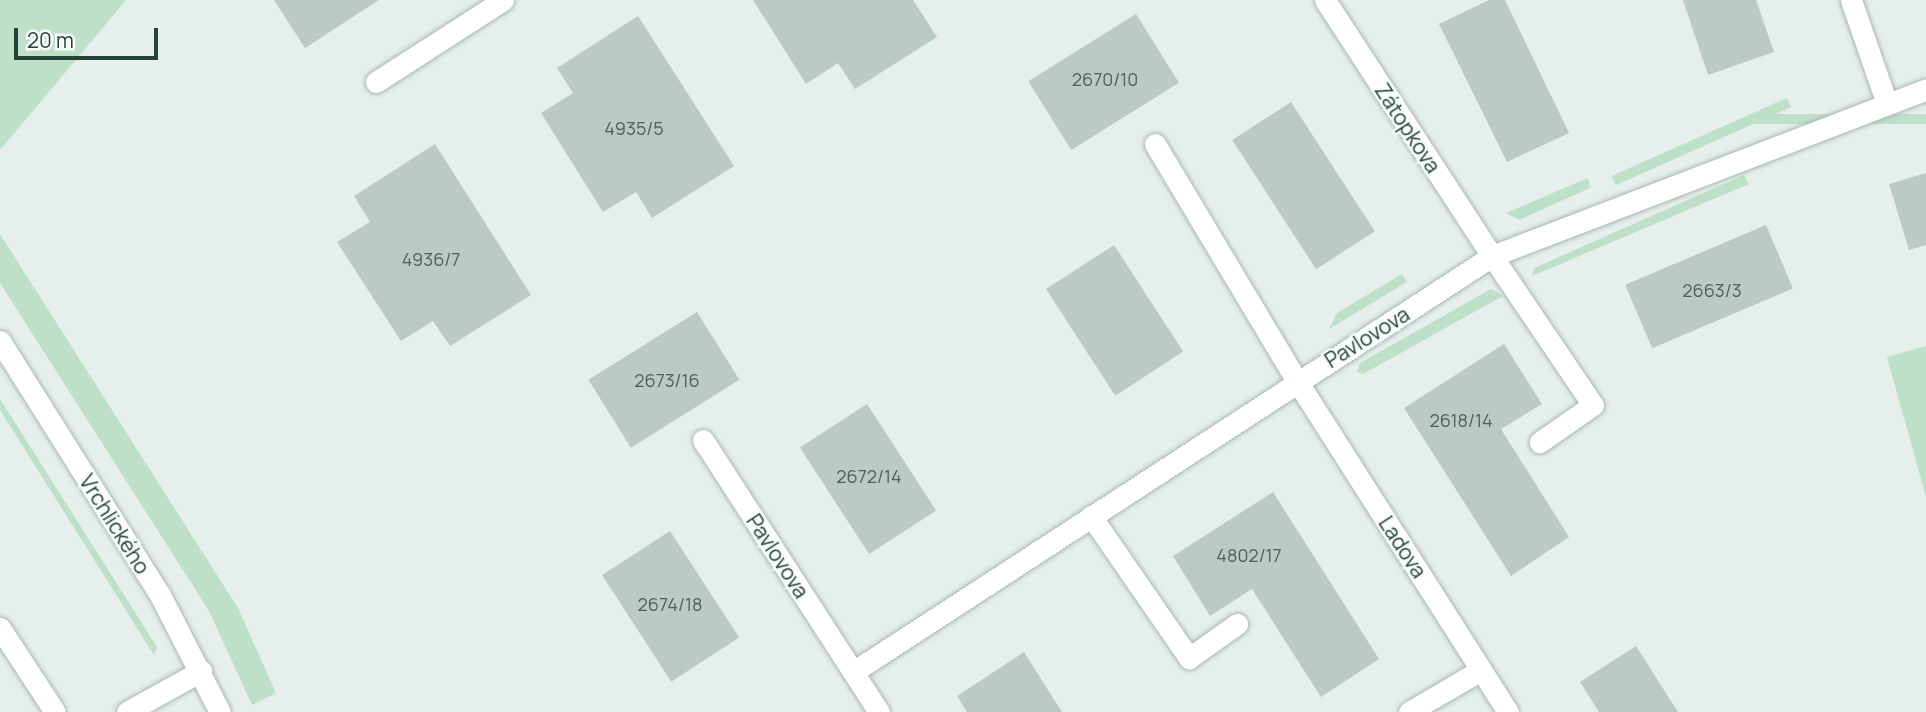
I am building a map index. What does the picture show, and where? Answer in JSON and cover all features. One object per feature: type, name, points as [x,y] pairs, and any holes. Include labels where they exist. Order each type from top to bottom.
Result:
[{"type":"street","points":[[376,82],[503,0]]},
{"type":"street","name":"Zátopkova","points":[[1325,0],[1593,405],[1541,442]]},
{"type":"street","points":[[1851,0],[1886,101]]},
{"type":"street","name":"Pavlovova","points":[[853,672],[1492,256],[1886,101],[1926,89]]},
{"type":"street","name":"Ladova","points":[[1155,144],[1297,381],[1508,712]]},
{"type":"street","name":"Vrchlického","points":[[0,341],[201,671],[220,712]]},
{"type":"street","name":"Pavlovova","points":[[703,440],[879,712]]},
{"type":"street","points":[[1091,516],[1189,658],[1237,624]]},
{"type":"street","points":[[0,628],[55,712]]},
{"type":"street","points":[[1409,712],[1481,670]]},
{"type":"street","points":[[127,712],[201,671]]},
{"type":"green space","points":[[0,0],[126,0],[1,149],[0,147]]},
{"type":"green space","points":[[1787,98],[1791,107],[1616,185],[1612,176]]},
{"type":"green space","points":[[1749,114],[1926,114],[1926,124],[1749,124]]},
{"type":"green space","points":[[1744,175],[1749,184],[1532,276],[1534,268]]},
{"type":"green space","points":[[1588,178],[1590,188],[1519,220],[1506,213]]},
{"type":"green space","points":[[0,234],[238,608],[276,693],[252,705],[209,611],[0,283]]},
{"type":"green space","points":[[1402,274],[1407,282],[1329,329],[1337,313]]},
{"type":"green space","points":[[1491,289],[1503,296],[1363,374],[1357,372],[1360,363]]},
{"type":"green space","points":[[1926,346],[1926,497],[1887,357]]},
{"type":"green space","points":[[0,399],[157,647],[154,655],[0,410]]},
{"type":"building","points":[[274,0],[379,0],[305,48]]},
{"type":"building","points":[[753,0],[913,0],[937,37],[855,89],[838,63],[806,84]]},
{"type":"building","points":[[1489,0],[1505,0],[1569,133],[1507,162],[1439,24]]},
{"type":"building","points":[[1683,0],[1756,0],[1774,52],[1708,75]]},
{"type":"building","points":[[1136,14],[1179,83],[1071,150],[1028,81]]},
{"type":"building","points":[[638,16],[734,166],[652,218],[636,192],[603,212],[541,113],[573,93],[557,68]]},
{"type":"building","points":[[1291,102],[1375,231],[1316,269],[1232,140]]},
{"type":"building","points":[[435,144],[531,295],[450,346],[433,321],[401,341],[337,242],[370,222],[354,196]]},
{"type":"building","points":[[1926,173],[1926,245],[1909,250],[1889,184]]},
{"type":"building","points":[[1766,225],[1793,289],[1652,348],[1625,285]]},
{"type":"building","points":[[1114,245],[1183,352],[1115,396],[1046,289]]},
{"type":"building","points":[[697,312],[739,380],[631,448],[588,380]]},
{"type":"building","points":[[1504,344],[1542,404],[1501,429],[1569,537],[1511,576],[1404,408]]},
{"type":"building","points":[[867,404],[936,511],[869,554],[800,448]]},
{"type":"building","points":[[1273,492],[1379,659],[1321,697],[1252,589],[1210,616],[1173,556]]},
{"type":"building","points":[[670,531],[739,638],[671,682],[602,575]]},
{"type":"building","points":[[1636,646],[1678,712],[1599,712],[1580,682]]},
{"type":"building","points":[[1024,652],[1062,712],[967,712],[957,696]]}]
